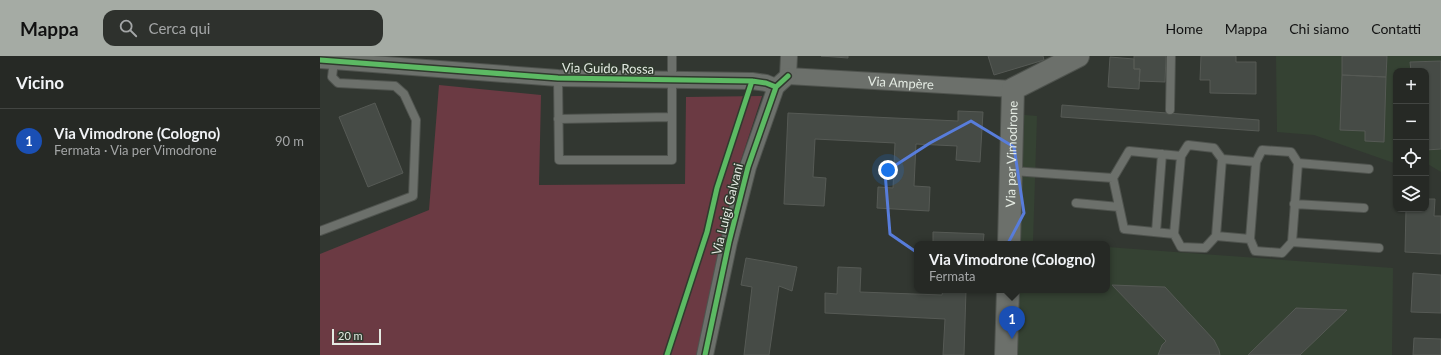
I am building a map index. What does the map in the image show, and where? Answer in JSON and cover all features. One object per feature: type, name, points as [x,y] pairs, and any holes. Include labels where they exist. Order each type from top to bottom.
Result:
[{"type":"street","points":[[788,76],[789,56]]},
{"type":"street","name":"Via per Vimodrone","points":[[1009,241],[1012,171],[1012,89],[1078,56]]},
{"type":"street","name":"Via Guido Rossa","points":[[327,61],[558,78],[752,82],[766,83],[776,87]]},
{"type":"street","name":"Via Luigi Galvani","points":[[705,355],[720,284],[748,167],[776,87],[788,76]]},
{"type":"street","name":"Via Ampère","points":[[788,76],[1012,89]]},
{"type":"street","name":"Via Luigi Galvani","points":[[715,355],[720,284]]},
{"type":"street","points":[[1006,355],[1008,293]]},
{"type":"lane","points":[[558,78],[559,160],[672,160],[672,56]]},
{"type":"lane","points":[[1170,110],[1171,56]]},
{"type":"lane","points":[[320,231],[413,196],[416,120],[404,94],[395,86],[338,83],[332,77],[327,61]]},
{"type":"lane","points":[[558,119],[671,118]]},
{"type":"lane","points":[[1188,145],[1214,148],[1222,159],[1216,236],[1205,248],[1180,247],[1174,234],[1181,156],[1188,145]]},
{"type":"lane","points":[[1262,150],[1291,152],[1298,163],[1292,242],[1282,253],[1255,251],[1250,239],[1256,162],[1262,150]]},
{"type":"lane","points":[[1174,234],[1124,229],[1113,178],[1129,151],[1181,156]]},
{"type":"lane","points":[[1156,232],[1162,154]]},
{"type":"lane","points":[[1222,159],[1256,162]]},
{"type":"lane","points":[[1298,163],[1369,169]]},
{"type":"lane","points":[[1012,171],[1113,178]]},
{"type":"lane","points":[[1076,203],[1119,207]]},
{"type":"lane","points":[[1294,204],[1364,208]]},
{"type":"lane","points":[[1216,236],[1250,239]]},
{"type":"lane","points":[[1292,242],[1379,248]]},
{"type":"highlighted area","points":[[971,121],[1014,147],[1024,213],[995,268],[941,269],[890,234],[885,172],[930,143]]},
{"type":"shaded area","points":[[1276,56],[1441,56],[1441,172],[1429,165],[1429,68],[1393,68],[1393,163],[1314,135],[1277,132]]},
{"type":"shaded area","points":[[439,85],[541,95],[539,185],[685,184],[686,97],[762,96],[738,169],[698,355],[320,355],[320,254],[429,210]]},
{"type":"shaded area","points":[[1012,114],[1037,116],[1033,241],[1009,241]]},
{"type":"shaded area","points":[[1110,247],[1393,268],[1392,355],[1006,355],[1008,293],[1110,293]]},
{"type":"building","points":[[821,56],[848,56],[848,58]]},
{"type":"building","points":[[988,56],[1043,56],[1044,60],[994,75]]},
{"type":"building","points":[[1134,56],[1166,56],[1165,82],[1139,81],[1140,69],[1134,69]]},
{"type":"building","points":[[1201,56],[1236,56],[1236,62],[1256,62],[1256,94],[1210,93],[1210,80],[1200,80]]},
{"type":"building","points":[[1342,56],[1387,56],[1386,77],[1342,75]]},
{"type":"building","points":[[1110,57],[1134,59],[1134,69],[1140,69],[1139,89],[1108,87]]},
{"type":"building","points":[[1441,61],[1441,149],[1429,150],[1429,68],[1411,68],[1410,62]]},
{"type":"building","points":[[1342,75],[1386,77],[1384,142],[1365,141],[1365,131],[1340,130]]},
{"type":"building","points":[[375,103],[403,173],[368,187],[339,117]]},
{"type":"building","points":[[1062,105],[1259,120],[1259,131],[1061,117]]},
{"type":"building","points":[[958,111],[983,112],[980,162],[956,160],[957,146],[916,144],[914,186],[930,187],[929,211],[877,208],[878,187],[893,188],[895,143],[815,139],[813,177],[826,178],[824,206],[784,204],[788,113],[958,121]]},
{"type":"building","points":[[1429,199],[1435,199],[1434,216],[1441,216],[1441,254],[1405,252],[1406,212],[1429,212]]},
{"type":"building","points":[[933,232],[984,234],[983,241],[933,241]]},
{"type":"building","points":[[746,258],[797,267],[792,291],[779,286],[769,355],[744,355],[752,287],[741,285]]},
{"type":"building","points":[[838,267],[861,268],[860,292],[942,295],[942,293],[966,293],[964,355],[943,355],[945,319],[825,313],[825,293],[837,294]]},
{"type":"building","points":[[1413,273],[1441,275],[1441,313],[1411,312]]},
{"type":"building","points":[[1112,285],[1165,287],[1214,340],[1220,355],[1158,355],[1162,345],[1166,341]]},
{"type":"building","points":[[1296,308],[1347,310],[1300,355],[1248,355]]},
{"type":"building","points":[[1414,338],[1441,339],[1441,355],[1413,355]]},
{"type":"cycle path","points":[[320,60],[558,78],[752,81],[766,83],[776,87]]},
{"type":"cycle path","points":[[705,355],[729,242],[748,167],[776,87],[788,76]]},
{"type":"cycle path","points":[[667,355],[707,232],[717,188],[752,81]]},
{"type":"place","name":"Via Vimodrone (Cologno)","points":[[1012,339]]}]
